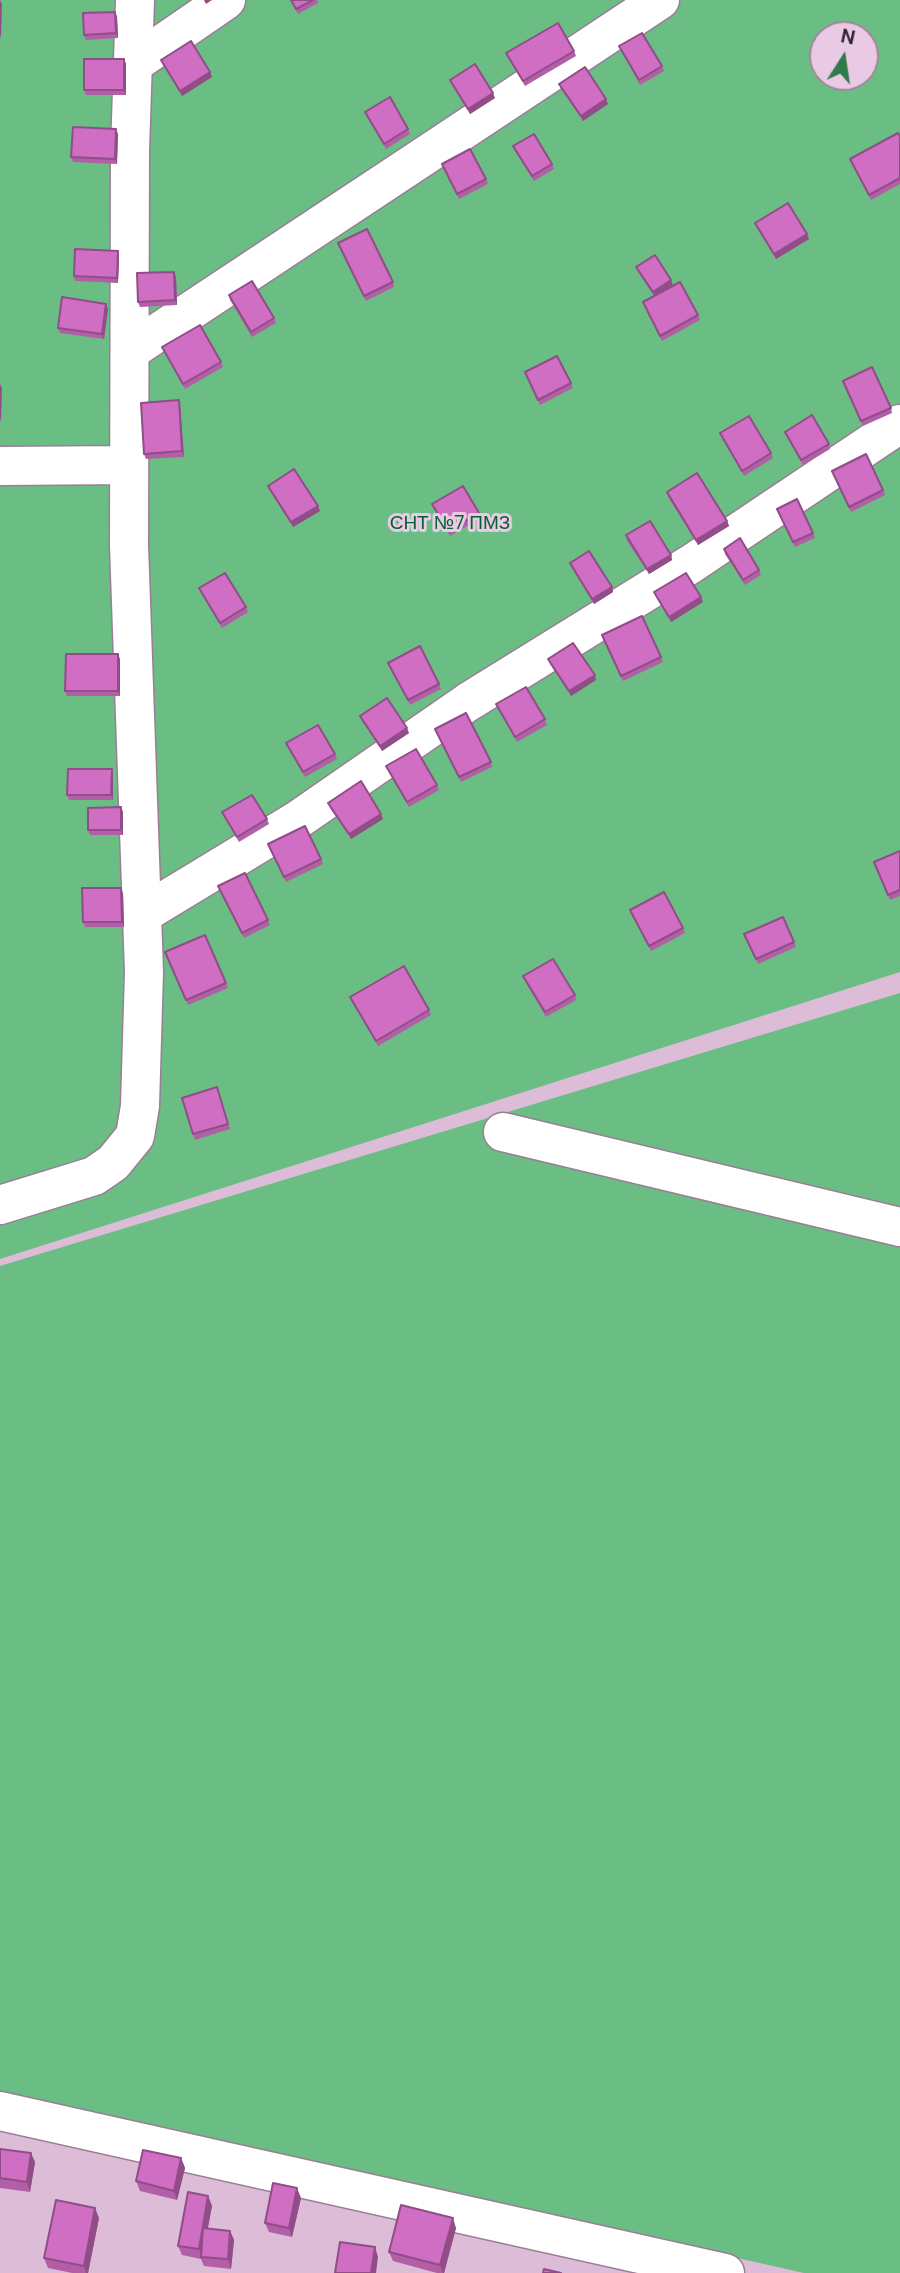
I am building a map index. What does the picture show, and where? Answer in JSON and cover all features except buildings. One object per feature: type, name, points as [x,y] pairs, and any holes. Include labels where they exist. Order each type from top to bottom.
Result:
[{"type":"lane","points":[[0,1205],[94,1176],[113,1163],[135,1136],[141,1106],[144,972],[129,465],[135,0]]},
{"type":"lane","points":[[133,64],[226,0]]},
{"type":"lane","points":[[130,351],[660,0]]},
{"type":"lane","points":[[141,915],[296,821],[468,702],[691,564],[900,424]]},
{"type":"lane","points":[[0,466],[129,465]]},
{"type":"lane","points":[[503,1132],[900,1227]]},
{"type":"lane","points":[[0,2111],[725,2273]]},
{"type":"green space","name":"СНТ №7 ПМЗ","points":[[0,0],[900,0],[900,972],[0,1259]]},
{"type":"green space","points":[[900,993],[900,2273],[804,2273],[0,2092],[0,1266]]}]
